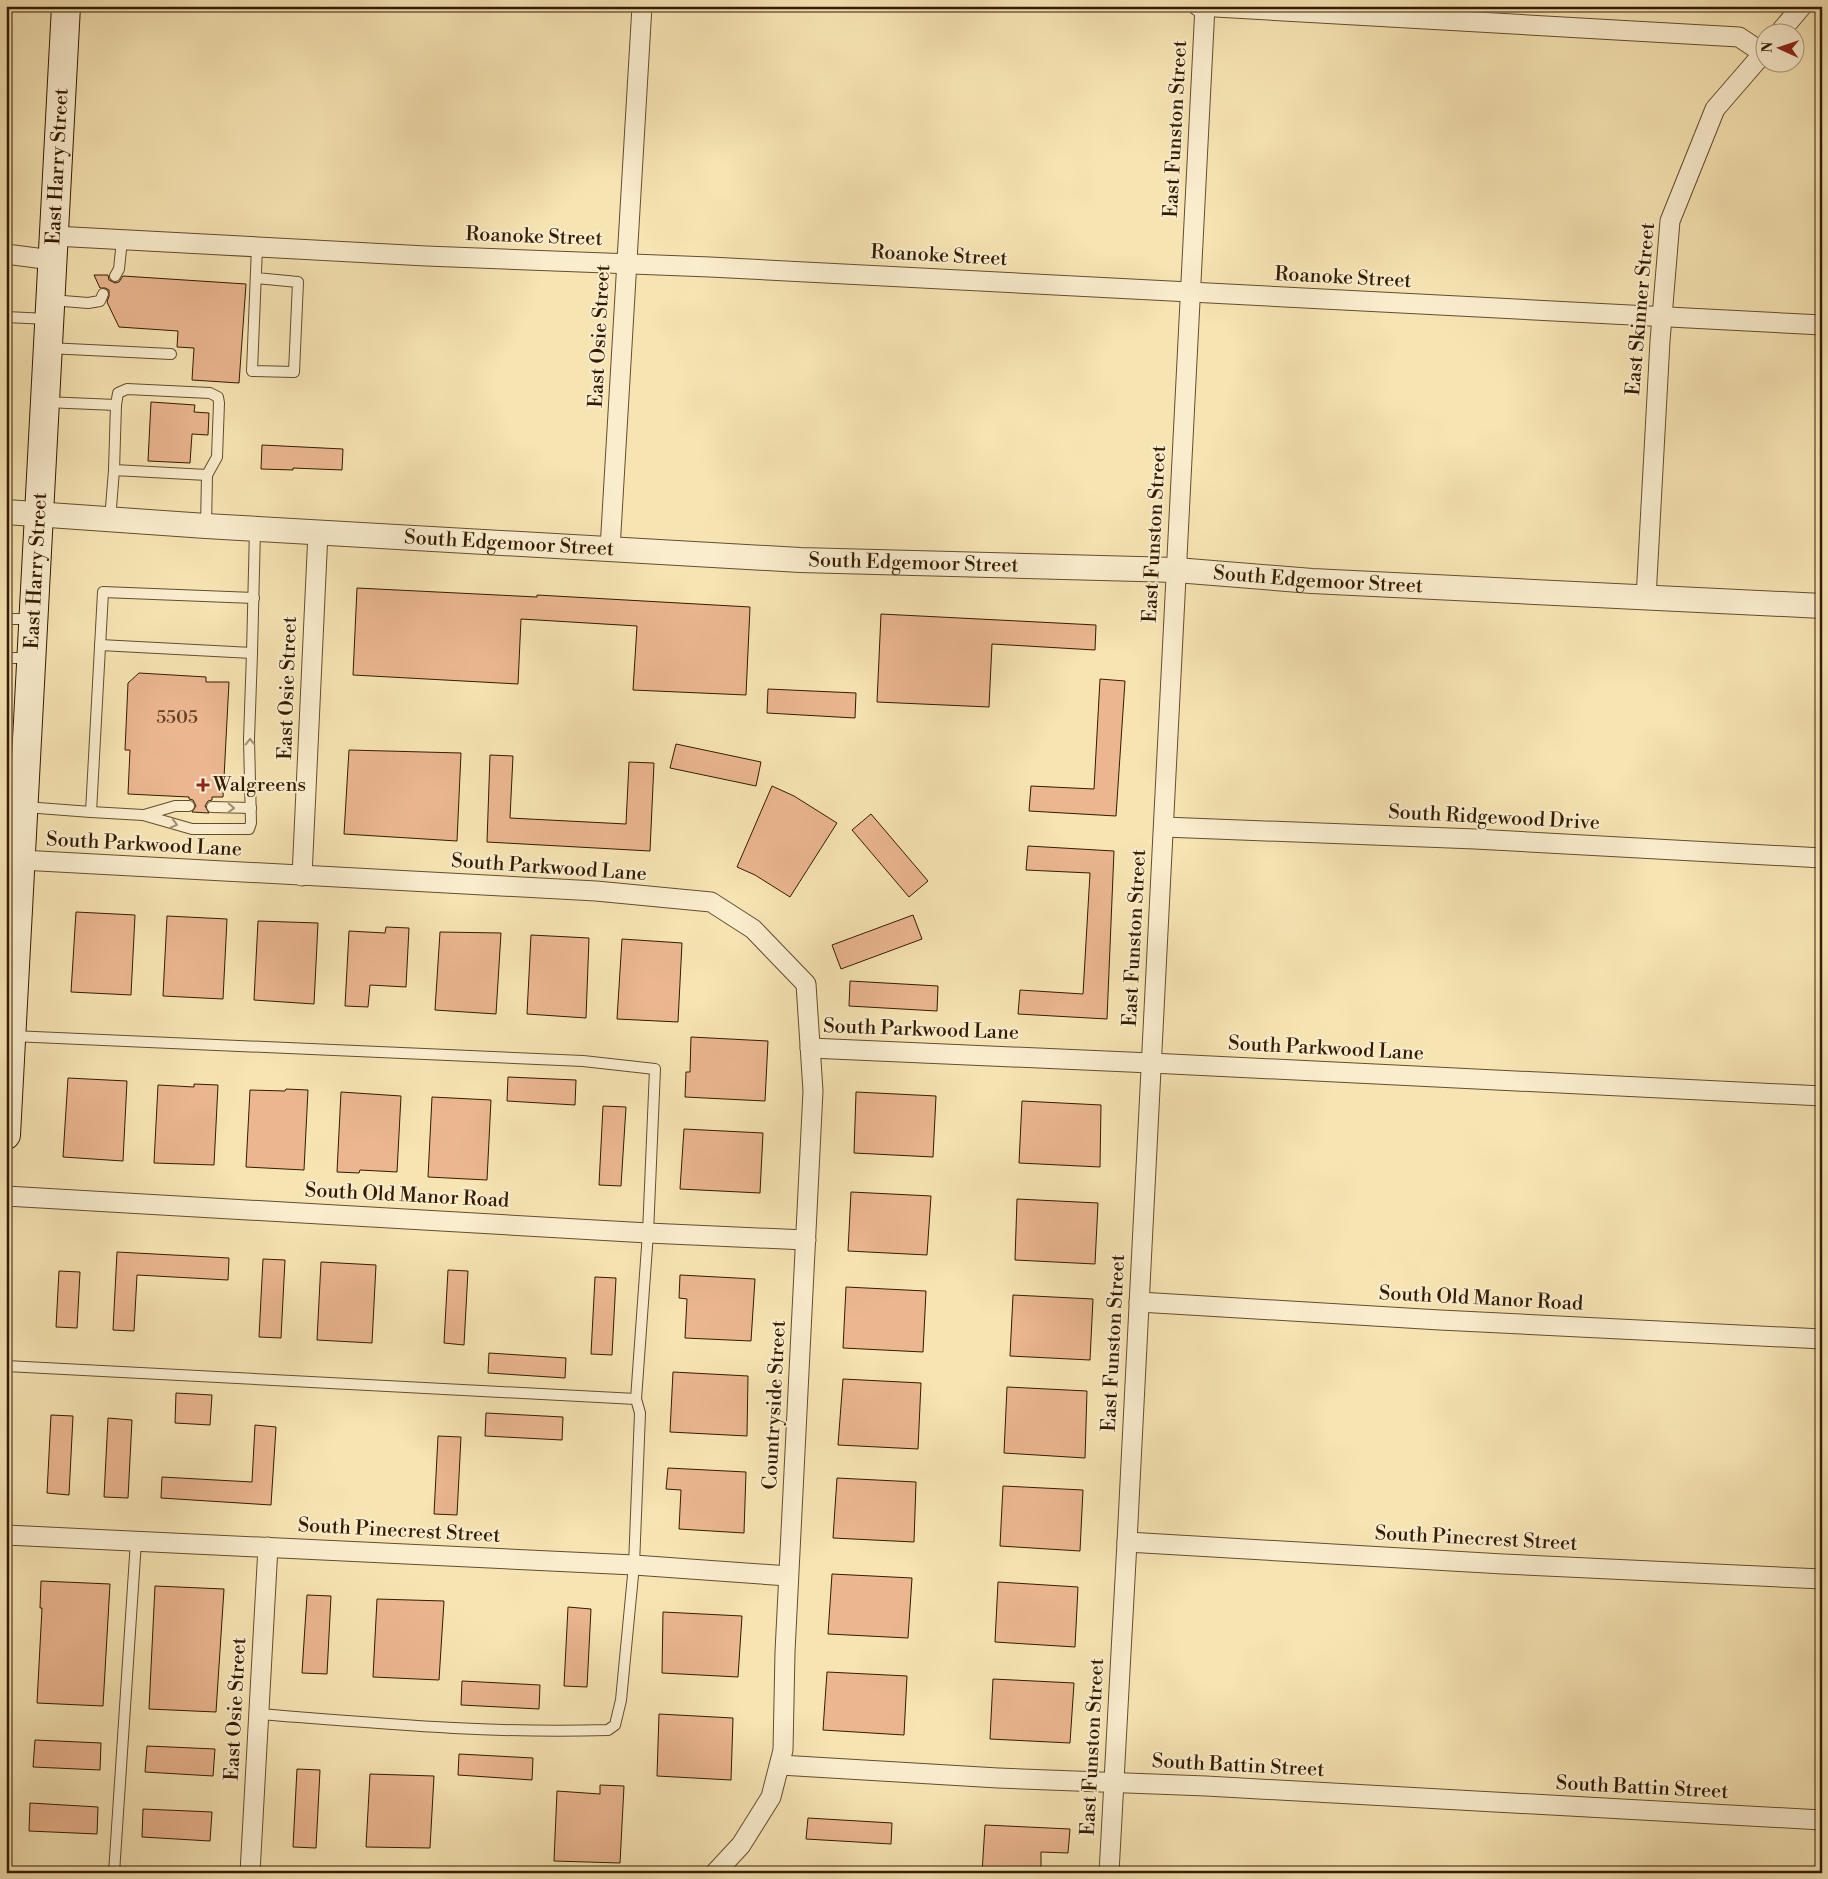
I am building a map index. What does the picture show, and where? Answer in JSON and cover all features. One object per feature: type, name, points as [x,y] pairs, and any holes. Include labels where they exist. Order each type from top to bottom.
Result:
[{"type":"main road","name":"East Harry Street","points":[[6,1135],[11,1036],[12,905],[20,860],[24,807],[19,658],[33,619],[66,6]]},
{"type":"street","name":"East Osie Street","points":[[610,549],[642,6]]},
{"type":"street","points":[[1198,6],[1739,37],[1756,47]]},
{"type":"street","name":"East Funston Street","points":[[1109,1873],[1205,6]]},
{"type":"street","points":[[1788,22],[1802,6]]},
{"type":"street","name":"East Skinner Street","points":[[1646,598],[1661,316],[1670,221],[1715,109],[1756,61]]},
{"type":"street","name":"Roanoke Street","points":[[6,254],[122,240],[1822,324]]},
{"type":"street","name":"South Edgemoor Street","points":[[6,512],[255,529],[800,560],[1176,570],[1312,581],[1822,606]]},
{"type":"street","name":"East Osie Street","points":[[302,876],[318,532]]},
{"type":"street","name":"South Ridgewood Drive","points":[[1164,827],[1475,839],[1822,858]]},
{"type":"street","name":"South Parkwood Lane","points":[[20,860],[596,891],[711,902],[753,929],[806,984],[810,1048],[1822,1096]]},
{"type":"street","name":"Countryside Street","points":[[780,1765],[783,1750],[784,1652],[813,1091],[810,1048]]},
{"type":"street","name":"South Old Manor Road","points":[[6,1196],[806,1240]]},
{"type":"street","name":"South Old Manor Road","points":[[1139,1302],[1822,1339]]},
{"type":"street","name":"South Pinecrest Street","points":[[6,1535],[634,1566],[788,1576]]},
{"type":"street","name":"South Pinecrest Street","points":[[1127,1542],[1493,1563],[1822,1579]]},
{"type":"street","name":"East Osie Street","points":[[250,1873],[268,1547]]},
{"type":"street","points":[[715,1873],[741,1845],[771,1797],[780,1765]]},
{"type":"street","name":"South Battin Street","points":[[780,1765],[1822,1820]]},
{"type":"lane","points":[[115,276],[119,269],[122,240]]},
{"type":"lane","points":[[256,278],[298,282],[294,372],[252,371],[257,247]]},
{"type":"lane","points":[[6,317],[100,301],[103,294]]},
{"type":"lane","points":[[47,348],[171,354]]},
{"type":"lane","points":[[110,520],[118,393],[127,389],[210,393],[218,397],[219,403],[217,458],[207,475],[206,526]]},
{"type":"lane","points":[[44,402],[116,406]]},
{"type":"lane","points":[[114,470],[207,475]]},
{"type":"lane","points":[[24,807],[144,815],[192,829],[249,829],[251,823],[250,739],[255,529]]},
{"type":"lane","points":[[92,812],[102,594],[106,590],[254,598]]},
{"type":"lane","points":[[6,619],[33,619]]},
{"type":"lane","points":[[100,645],[252,653]]},
{"type":"lane","points":[[144,815],[175,806],[189,806]]},
{"type":"lane","points":[[212,807],[251,808]]},
{"type":"lane","points":[[11,1036],[573,1060],[655,1069],[648,1232],[636,1399],[640,1412],[634,1566],[621,1700],[615,1725],[608,1730],[558,1732],[428,1726],[259,1714]]},
{"type":"lane","points":[[6,1366],[636,1399]]},
{"type":"lane","points":[[114,1873],[136,1541]]},
{"type":"building","points":[[94,275],[108,275],[109,280],[115,283],[119,282],[123,276],[246,284],[239,383],[192,380],[194,348],[177,347],[178,331],[119,327],[107,302],[109,290],[100,288]]},
{"type":"building","points":[[151,402],[195,405],[194,412],[209,413],[208,435],[192,434],[190,463],[148,461]]},
{"type":"building","points":[[262,445],[343,449],[342,470],[261,469]]},
{"type":"building","points":[[357,588],[537,597],[537,595],[750,607],[746,695],[633,690],[637,626],[521,619],[518,684],[353,675]]},
{"type":"building","points":[[881,614],[1096,625],[1095,650],[992,644],[989,707],[877,702]]},
{"type":"building","name":"Walgreens","points":[[139,673],[206,677],[206,682],[229,682],[223,797],[212,797],[212,800],[208,801],[205,806],[209,813],[192,812],[196,806],[189,797],[128,794],[130,750],[125,750],[128,683]]},
{"type":"building","points":[[1100,679],[1125,681],[1116,816],[1029,811],[1031,786],[1094,789]]},
{"type":"building","points":[[768,689],[856,693],[855,718],[767,713]]},
{"type":"building","points":[[676,744],[761,762],[756,786],[670,768]]},
{"type":"building","points":[[349,750],[461,753],[457,841],[344,834]]},
{"type":"building","points":[[490,755],[513,756],[510,818],[626,824],[629,762],[654,763],[650,851],[487,842]]},
{"type":"building","points":[[772,786],[794,796],[837,823],[790,897],[755,875],[737,867]]},
{"type":"building","points":[[871,814],[928,881],[909,897],[852,830]]},
{"type":"building","points":[[1028,846],[1114,851],[1107,1019],[1018,1014],[1020,990],[1083,994],[1090,873],[1026,870]]},
{"type":"building","points":[[76,912],[135,915],[131,995],[71,992]]},
{"type":"building","points":[[913,915],[922,939],[841,969],[832,945]]},
{"type":"building","points":[[167,916],[227,919],[223,999],[163,996]]},
{"type":"building","points":[[258,921],[318,923],[314,1004],[254,1000]]},
{"type":"building","points":[[386,927],[409,928],[406,987],[370,985],[368,1007],[345,1006],[349,931],[385,933]]},
{"type":"building","points":[[440,932],[501,933],[496,1014],[435,1010]]},
{"type":"building","points":[[531,935],[589,938],[586,1018],[527,1014]]},
{"type":"building","points":[[622,939],[682,943],[678,1022],[617,1019]]},
{"type":"building","points":[[850,981],[938,986],[937,1011],[849,1006]]},
{"type":"building","points":[[691,1037],[768,1041],[765,1101],[685,1097],[686,1072],[690,1072]]},
{"type":"building","points":[[508,1077],[576,1080],[575,1105],[507,1101]]},
{"type":"building","points":[[68,1078],[127,1081],[123,1161],[63,1157]]},
{"type":"building","points":[[194,1084],[218,1085],[214,1165],[154,1163],[158,1085],[194,1087]]},
{"type":"building","points":[[286,1089],[308,1090],[304,1170],[246,1167],[250,1090],[285,1091]]},
{"type":"building","points":[[341,1092],[401,1096],[397,1172],[360,1170],[359,1173],[337,1172]]},
{"type":"building","points":[[856,1092],[936,1096],[933,1157],[854,1153]]},
{"type":"building","points":[[432,1097],[491,1100],[487,1180],[428,1177]]},
{"type":"building","points":[[1022,1101],[1101,1105],[1100,1167],[1019,1163]]},
{"type":"building","points":[[603,1106],[626,1107],[621,1186],[599,1185]]},
{"type":"building","points":[[684,1129],[763,1133],[760,1193],[680,1189]]},
{"type":"building","points":[[851,1192],[931,1196],[927,1255],[848,1251]]},
{"type":"building","points":[[1017,1199],[1098,1203],[1095,1264],[1015,1260]]},
{"type":"building","points":[[117,1252],[229,1258],[228,1280],[137,1275],[134,1331],[113,1330]]},
{"type":"building","points":[[263,1259],[285,1260],[281,1338],[259,1337]]},
{"type":"building","points":[[321,1262],[376,1265],[372,1343],[317,1340]]},
{"type":"building","points":[[448,1270],[468,1271],[464,1345],[444,1343]]},
{"type":"building","points":[[59,1271],[80,1272],[77,1328],[56,1327]]},
{"type":"building","points":[[680,1275],[755,1279],[751,1341],[685,1338],[687,1299],[679,1298]]},
{"type":"building","points":[[595,1277],[616,1278],[612,1355],[591,1354]]},
{"type":"building","points":[[846,1287],[926,1291],[923,1352],[843,1348]]},
{"type":"building","points":[[1013,1295],[1093,1299],[1090,1360],[1010,1356]]},
{"type":"building","points":[[489,1353],[566,1358],[565,1378],[488,1373]]},
{"type":"building","points":[[673,1372],[748,1376],[747,1436],[670,1432]]},
{"type":"building","points":[[843,1379],[921,1383],[918,1449],[838,1445]]},
{"type":"building","points":[[1007,1387],[1087,1391],[1085,1458],[1004,1453]]},
{"type":"building","points":[[176,1393],[212,1395],[210,1425],[175,1423]]},
{"type":"building","points":[[486,1413],[563,1417],[562,1440],[485,1436]]},
{"type":"building","points":[[51,1415],[73,1416],[69,1495],[47,1493]]},
{"type":"building","points":[[108,1418],[132,1420],[128,1498],[104,1497]]},
{"type":"building","points":[[255,1425],[276,1427],[271,1505],[161,1498],[162,1477],[252,1482]]},
{"type":"building","points":[[438,1436],[461,1437],[457,1515],[434,1514]]},
{"type":"building","points":[[668,1468],[746,1472],[744,1533],[679,1529],[681,1490],[666,1489]]},
{"type":"building","points":[[837,1478],[916,1482],[914,1542],[833,1538]]},
{"type":"building","points":[[1003,1486],[1083,1490],[1080,1551],[1000,1546]]},
{"type":"building","points":[[832,1574],[912,1578],[908,1638],[828,1634]]},
{"type":"building","points":[[41,1581],[110,1584],[103,1706],[37,1703],[42,1608],[40,1608]]},
{"type":"building","points":[[998,1582],[1078,1587],[1075,1647],[995,1642]]},
{"type":"building","points":[[155,1586],[224,1589],[216,1712],[149,1709]]},
{"type":"building","points":[[307,1595],[331,1596],[327,1674],[302,1673]]},
{"type":"building","points":[[377,1599],[444,1601],[439,1680],[373,1677]]},
{"type":"building","points":[[568,1607],[591,1609],[587,1687],[564,1686]]},
{"type":"building","points":[[663,1612],[742,1616],[738,1677],[662,1673]]},
{"type":"building","points":[[827,1672],[907,1676],[904,1735],[823,1730]]},
{"type":"building","points":[[993,1679],[1074,1683],[1070,1743],[990,1739]]},
{"type":"building","points":[[462,1681],[540,1685],[539,1709],[461,1705]]},
{"type":"building","points":[[659,1714],[733,1718],[731,1780],[657,1776]]},
{"type":"building","points":[[35,1740],[101,1743],[100,1770],[33,1767]]},
{"type":"building","points":[[147,1746],[215,1749],[213,1776],[145,1772]]},
{"type":"building","points":[[459,1754],[533,1758],[532,1780],[458,1775]]},
{"type":"building","points":[[297,1769],[320,1770],[316,1848],[293,1847]]},
{"type":"building","points":[[370,1774],[434,1776],[430,1848],[366,1847]]},
{"type":"building","points":[[600,1785],[624,1786],[620,1863],[554,1861],[557,1791],[600,1794]]},
{"type":"building","points":[[30,1803],[98,1807],[97,1834],[29,1831]]},
{"type":"building","points":[[143,1809],[212,1812],[210,1841],[142,1837]]},
{"type":"building","points":[[808,1818],[892,1823],[891,1844],[806,1839]]},
{"type":"building","points":[[985,1825],[1070,1829],[1068,1853],[1041,1852],[1041,1873],[982,1873]]},
{"type":"place","name":"Walgreens","points":[[203,785]]}]
